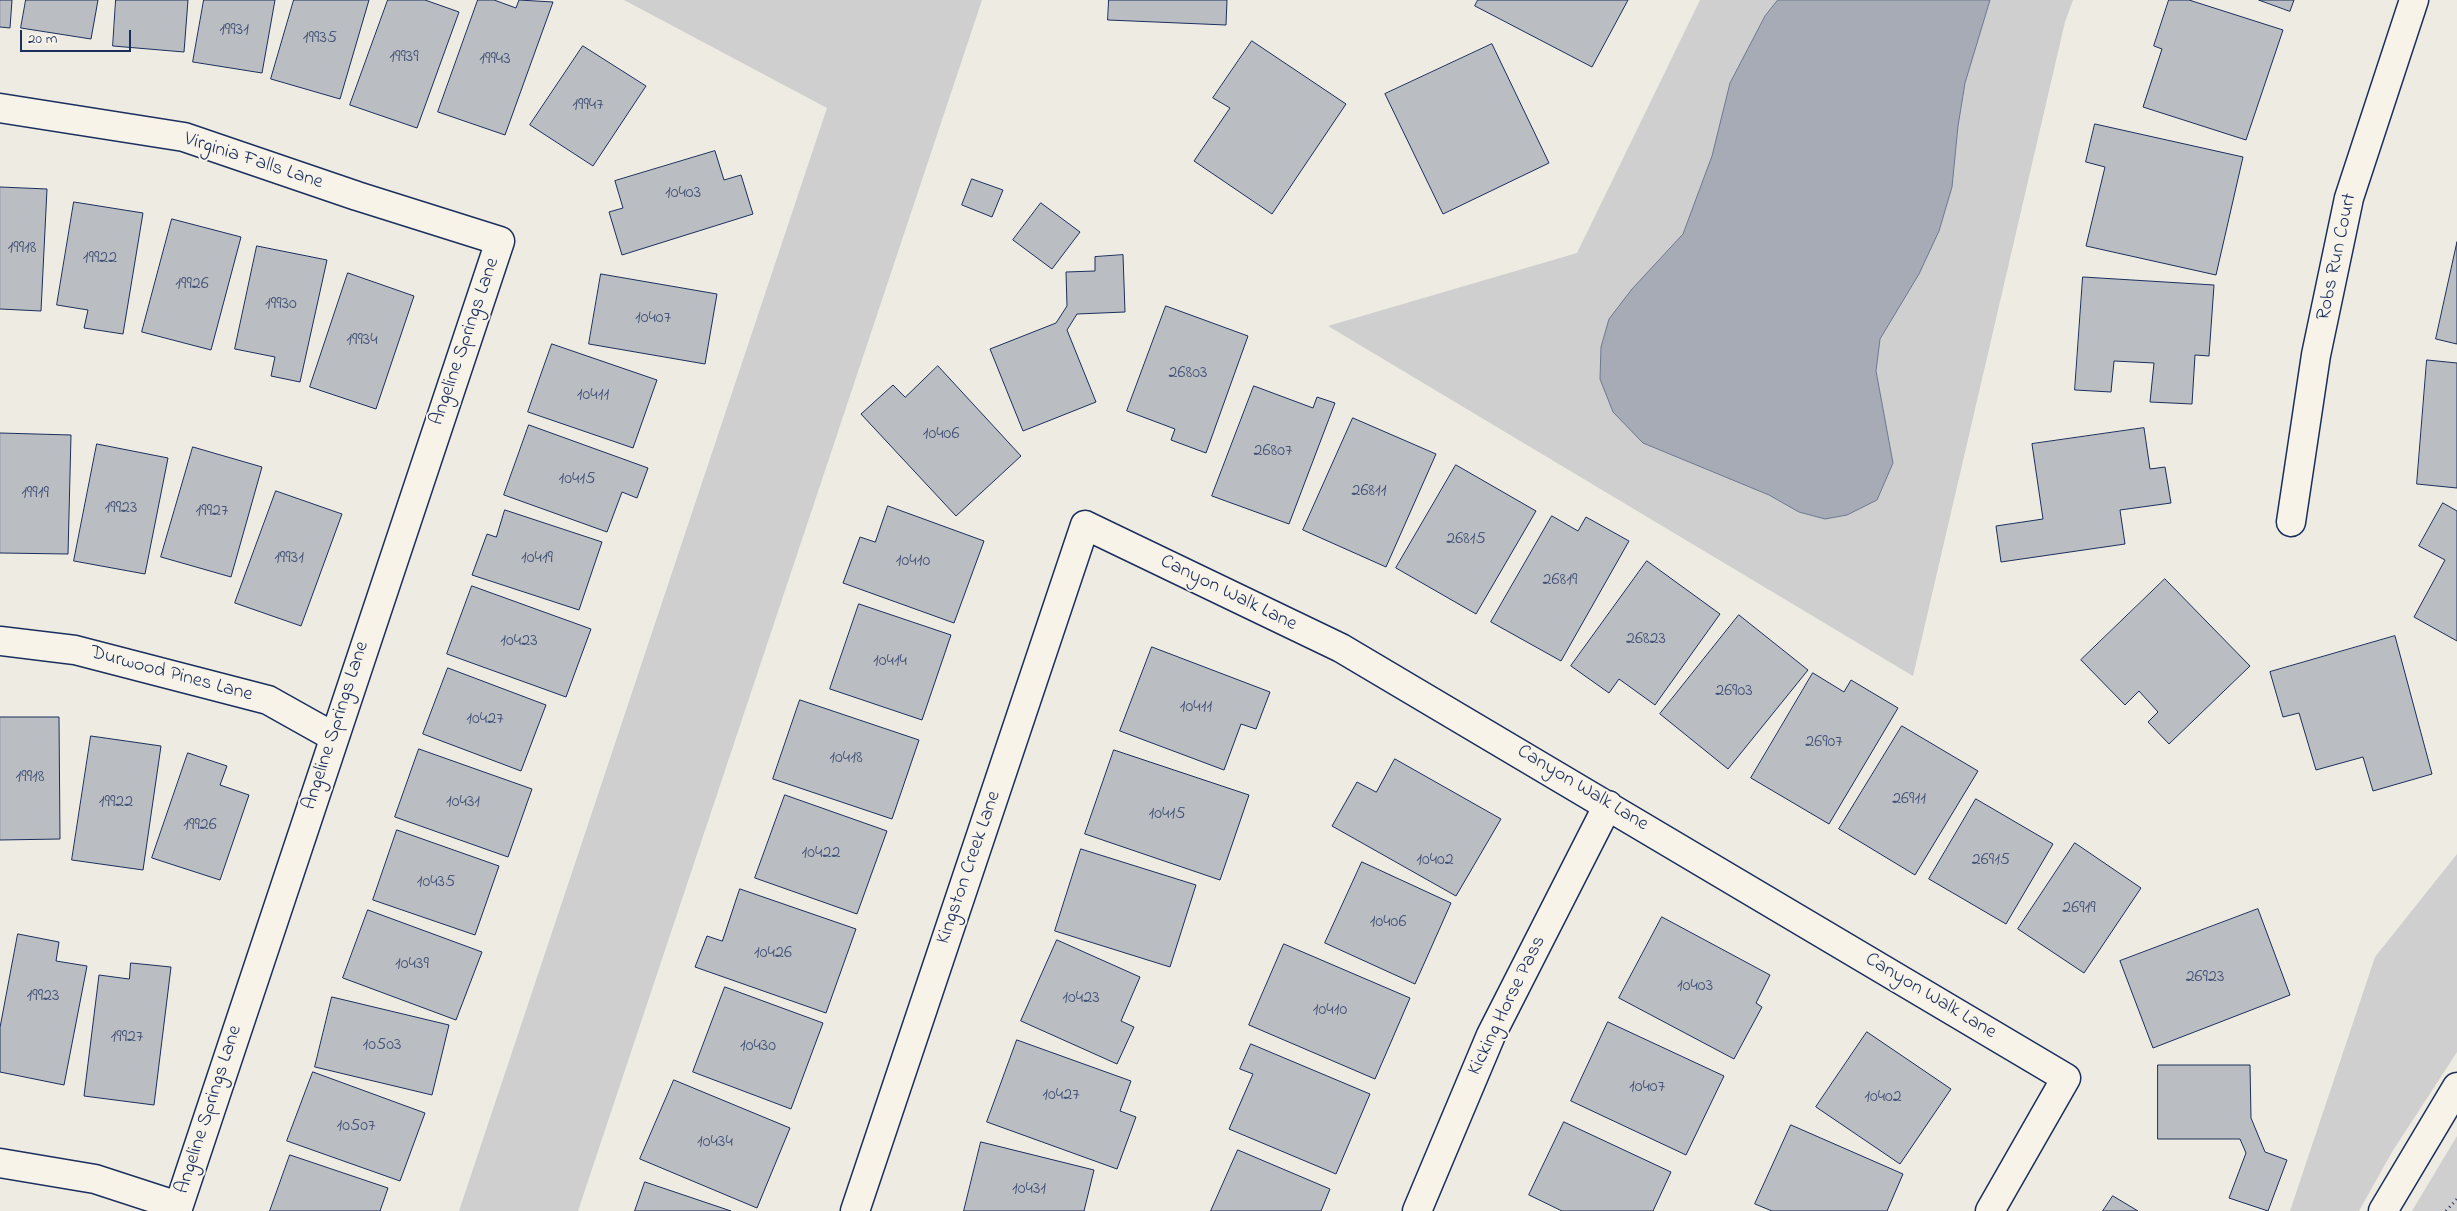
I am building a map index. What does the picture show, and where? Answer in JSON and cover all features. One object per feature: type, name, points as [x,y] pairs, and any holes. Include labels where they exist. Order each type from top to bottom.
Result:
[{"type":"street","name":"Robs Run Court","points":[[2291,522],[2316,355],[2349,198],[2414,0]]},
{"type":"street","name":"Virginia Falls Lane","points":[[0,108],[184,137],[357,196],[500,241]]},
{"type":"street","name":"Angeline Springs Lane","points":[[178,1209],[500,241]]},
{"type":"street","name":"Canyon Walk Lane","points":[[1084,525],[1342,648],[2066,1078],[1990,1211]]},
{"type":"street","name":"Kingston Creek Lane","points":[[855,1211],[1084,525]]},
{"type":"street","name":"Durwood Pines Lane","points":[[0,641],[74,650],[268,700],[334,737]]},
{"type":"street","name":"Kicking Horse Pass","points":[[1416,1211],[1491,1035],[1608,805]]},
{"type":"street","points":[[2383,1211],[2457,1087]]},
{"type":"street","points":[[0,1163],[95,1179],[178,1209]]},
{"type":"path","points":[[2446,1211],[2457,1199]]},
{"type":"shaded area","points":[[624,0],[982,0],[578,1211],[459,1211],[827,108]]},
{"type":"shaded area","points":[[1700,0],[2073,0],[2065,22],[1913,676],[1328,326],[1577,253]]},
{"type":"shaded area","points":[[1778,0],[1990,0],[1965,83],[1958,126],[1952,187],[1939,231],[1919,274],[1880,339],[1876,371],[1893,463],[1877,500],[1847,515],[1825,519],[1799,512],[1769,495],[1643,443],[1613,412],[1600,379],[1601,347],[1609,319],[1632,289],[1683,234],[1712,156],[1730,83],[1765,16]]},
{"type":"shaded area","points":[[2457,854],[2457,1052],[2392,1152],[2359,1211],[2290,1211],[2375,957]]},
{"type":"shaded area","points":[[2457,1136],[2457,1211],[2412,1211]]},
{"type":"building","points":[[0,0],[12,0],[10,28],[0,27]]},
{"type":"building","points":[[26,0],[98,0],[91,39],[21,28]]},
{"type":"building","points":[[116,0],[188,0],[184,52],[113,46]]},
{"type":"building","points":[[204,0],[275,0],[262,73],[193,62]]},
{"type":"building","points":[[294,0],[369,0],[340,99],[271,79]]},
{"type":"building","points":[[388,0],[425,0],[459,12],[417,128],[350,105]]},
{"type":"building","points":[[478,0],[494,0],[516,8],[519,0],[553,2],[505,135],[438,112]]},
{"type":"building","points":[[1109,0],[1227,0],[1226,25],[1108,20]]},
{"type":"building","points":[[1478,0],[1628,0],[1592,67],[1475,6]]},
{"type":"building","points":[[2169,0],[2189,0],[2283,30],[2246,140],[2143,107],[2162,49],[2154,46]]},
{"type":"building","points":[[2259,0],[2294,0],[2290,11]]},
{"type":"building","points":[[1252,41],[1346,104],[1272,214],[1194,161],[1230,108],[1213,98]]},
{"type":"building","points":[[1492,44],[1549,163],[1443,214],[1385,94]]},
{"type":"building","points":[[583,46],[646,86],[593,166],[530,125]]},
{"type":"building","points":[[2095,124],[2243,157],[2216,275],[2086,246],[2105,167],[2086,162]]},
{"type":"building","points":[[715,151],[724,180],[741,175],[753,214],[622,255],[609,212],[623,208],[615,181]]},
{"type":"building","points":[[972,179],[1003,190],[992,217],[962,205]]},
{"type":"building","points":[[0,187],[47,189],[41,311],[0,309]]},
{"type":"building","points":[[74,202],[143,213],[123,334],[84,328],[88,310],[57,305]]},
{"type":"building","points":[[1041,203],[1080,232],[1052,269],[1013,240]]},
{"type":"building","points":[[172,219],[241,237],[211,350],[142,332]]},
{"type":"building","points":[[2457,242],[2457,344],[2436,339]]},
{"type":"building","points":[[257,246],[327,260],[300,382],[271,376],[275,357],[235,349]]},
{"type":"building","points":[[1123,255],[1125,312],[1077,314],[1067,330],[1096,402],[1023,431],[990,349],[1056,323],[1067,306],[1066,272],[1095,271],[1095,257]]},
{"type":"building","points":[[348,273],[414,296],[376,409],[310,387]]},
{"type":"building","points":[[601,274],[717,294],[705,364],[589,344]]},
{"type":"building","points":[[2083,277],[2214,285],[2209,356],[2195,355],[2192,404],[2150,402],[2154,363],[2114,361],[2111,392],[2075,390]]},
{"type":"building","points":[[1166,306],[1248,336],[1206,453],[1171,440],[1175,429],[1127,411]]},
{"type":"building","points":[[552,344],[657,380],[633,448],[528,412]]},
{"type":"building","points":[[2427,360],[2457,363],[2457,488],[2417,484]]},
{"type":"building","points":[[938,366],[1021,456],[956,516],[861,414],[893,385],[905,397]]},
{"type":"building","points":[[1254,386],[1313,408],[1317,397],[1335,403],[1289,524],[1212,496]]},
{"type":"building","points":[[1353,418],[1436,454],[1386,567],[1303,530]]},
{"type":"building","points":[[529,425],[648,468],[637,498],[622,492],[607,532],[504,495]]},
{"type":"building","points":[[2144,428],[2150,469],[2165,467],[2171,503],[2120,510],[2125,544],[2001,562],[1996,526],[2043,519],[2032,444]]},
{"type":"building","points":[[0,433],[71,435],[68,554],[0,553]]},
{"type":"building","points":[[97,444],[168,458],[145,574],[74,561]]},
{"type":"building","points":[[193,447],[262,467],[231,577],[161,557]]},
{"type":"building","points":[[1456,465],[1536,511],[1476,614],[1396,568]]},
{"type":"building","points":[[276,491],[342,514],[301,626],[235,603]]},
{"type":"building","points":[[2443,503],[2457,511],[2457,641],[2414,617],[2445,560],[2419,546]]},
{"type":"building","points":[[888,506],[984,541],[954,623],[843,583],[860,537],[875,542]]},
{"type":"building","points":[[505,510],[602,542],[579,610],[472,575],[487,534],[496,537]]},
{"type":"building","points":[[1552,516],[1578,531],[1586,517],[1629,541],[1561,661],[1491,622]]},
{"type":"building","points":[[1647,561],[1720,614],[1655,705],[1619,679],[1609,693],[1571,666]]},
{"type":"building","points":[[2165,579],[2250,666],[2169,744],[2148,722],[2158,712],[2139,691],[2125,705],[2081,660]]},
{"type":"building","points":[[472,586],[591,629],[566,697],[447,654]]},
{"type":"building","points":[[859,604],[951,635],[922,720],[830,689]]},
{"type":"building","points":[[1739,615],[1808,670],[1728,769],[1660,714]]},
{"type":"building","points":[[2395,636],[2432,774],[2373,791],[2363,757],[2316,770],[2299,713],[2283,717],[2270,672]]},
{"type":"building","points":[[1152,647],[1270,692],[1256,729],[1241,724],[1224,770],[1120,731]]},
{"type":"building","points":[[448,668],[546,705],[521,771],[423,734]]},
{"type":"building","points":[[1813,673],[1844,692],[1851,680],[1898,708],[1829,824],[1751,778]]},
{"type":"building","points":[[800,700],[919,740],[892,819],[773,779]]},
{"type":"building","points":[[0,717],[59,717],[60,839],[0,840]]},
{"type":"building","points":[[1902,726],[1978,771],[1915,875],[1839,829]]},
{"type":"building","points":[[91,736],[161,746],[143,870],[72,860]]},
{"type":"building","points":[[419,749],[532,789],[508,857],[395,817]]},
{"type":"building","points":[[1114,750],[1249,795],[1220,880],[1085,834]]},
{"type":"building","points":[[188,753],[227,766],[220,785],[249,795],[220,880],[152,858]]},
{"type":"building","points":[[1395,759],[1501,819],[1456,896],[1332,826],[1357,782],[1376,792]]},
{"type":"building","points":[[785,795],[887,831],[857,914],[755,878]]},
{"type":"building","points":[[1976,799],[2053,844],[2006,924],[1929,879]]},
{"type":"building","points":[[397,830],[499,866],[475,935],[373,900]]},
{"type":"building","points":[[2075,843],[2141,888],[2084,973],[2018,929]]},
{"type":"building","points":[[1081,849],[1196,885],[1170,967],[1055,931]]},
{"type":"building","points":[[1362,862],[1451,903],[1415,984],[1325,943]]},
{"type":"building","points":[[740,889],[856,929],[826,1013],[695,967],[707,936],[722,941]]},
{"type":"building","points":[[2258,909],[2290,995],[2153,1048],[2120,961]]},
{"type":"building","points":[[368,910],[482,952],[456,1020],[343,978]]},
{"type":"building","points":[[1662,917],[1770,975],[1756,1003],[1762,1007],[1734,1059],[1619,998]]},
{"type":"building","points":[[18,934],[59,942],[56,961],[87,966],[64,1085],[0,1072],[0,1028]]},
{"type":"building","points":[[1057,940],[1140,977],[1121,1021],[1134,1027],[1117,1064],[1021,1021]]},
{"type":"building","points":[[1284,944],[1410,998],[1375,1079],[1249,1025]]},
{"type":"building","points":[[131,963],[171,967],[154,1105],[84,1096],[99,975],[129,979]]},
{"type":"building","points":[[725,987],[823,1023],[791,1109],[693,1072]]},
{"type":"building","points":[[332,997],[449,1025],[432,1095],[315,1067]]},
{"type":"building","points":[[1608,1022],[1724,1076],[1686,1155],[1571,1101]]},
{"type":"building","points":[[1867,1032],[1951,1089],[1900,1164],[1816,1107]]},
{"type":"building","points":[[1017,1040],[1131,1081],[1120,1111],[1136,1117],[1117,1169],[987,1122]]},
{"type":"building","points":[[1251,1044],[1370,1094],[1336,1174],[1229,1129],[1253,1074],[1240,1069]]},
{"type":"building","points":[[2158,1065],[2250,1065],[2251,1118],[2265,1152],[2287,1160],[2268,1211],[2229,1198],[2246,1153],[2240,1139],[2158,1139]]},
{"type":"building","points":[[313,1072],[425,1113],[400,1181],[287,1141]]},
{"type":"building","points":[[674,1080],[790,1128],[757,1208],[640,1159]]},
{"type":"building","points":[[1564,1122],[1671,1172],[1653,1211],[1562,1211],[1529,1195]]},
{"type":"building","points":[[1791,1125],[1903,1174],[1887,1211],[1772,1211],[1755,1204]]},
{"type":"building","points":[[981,1142],[1094,1170],[1084,1211],[964,1211]]},
{"type":"building","points":[[1238,1150],[1330,1189],[1321,1211],[1211,1211]]},
{"type":"building","points":[[290,1155],[388,1188],[380,1211],[270,1211]]},
{"type":"building","points":[[645,1182],[731,1211],[635,1211]]},
{"type":"building","points":[[2113,1196],[2138,1211],[2103,1211]]}]
